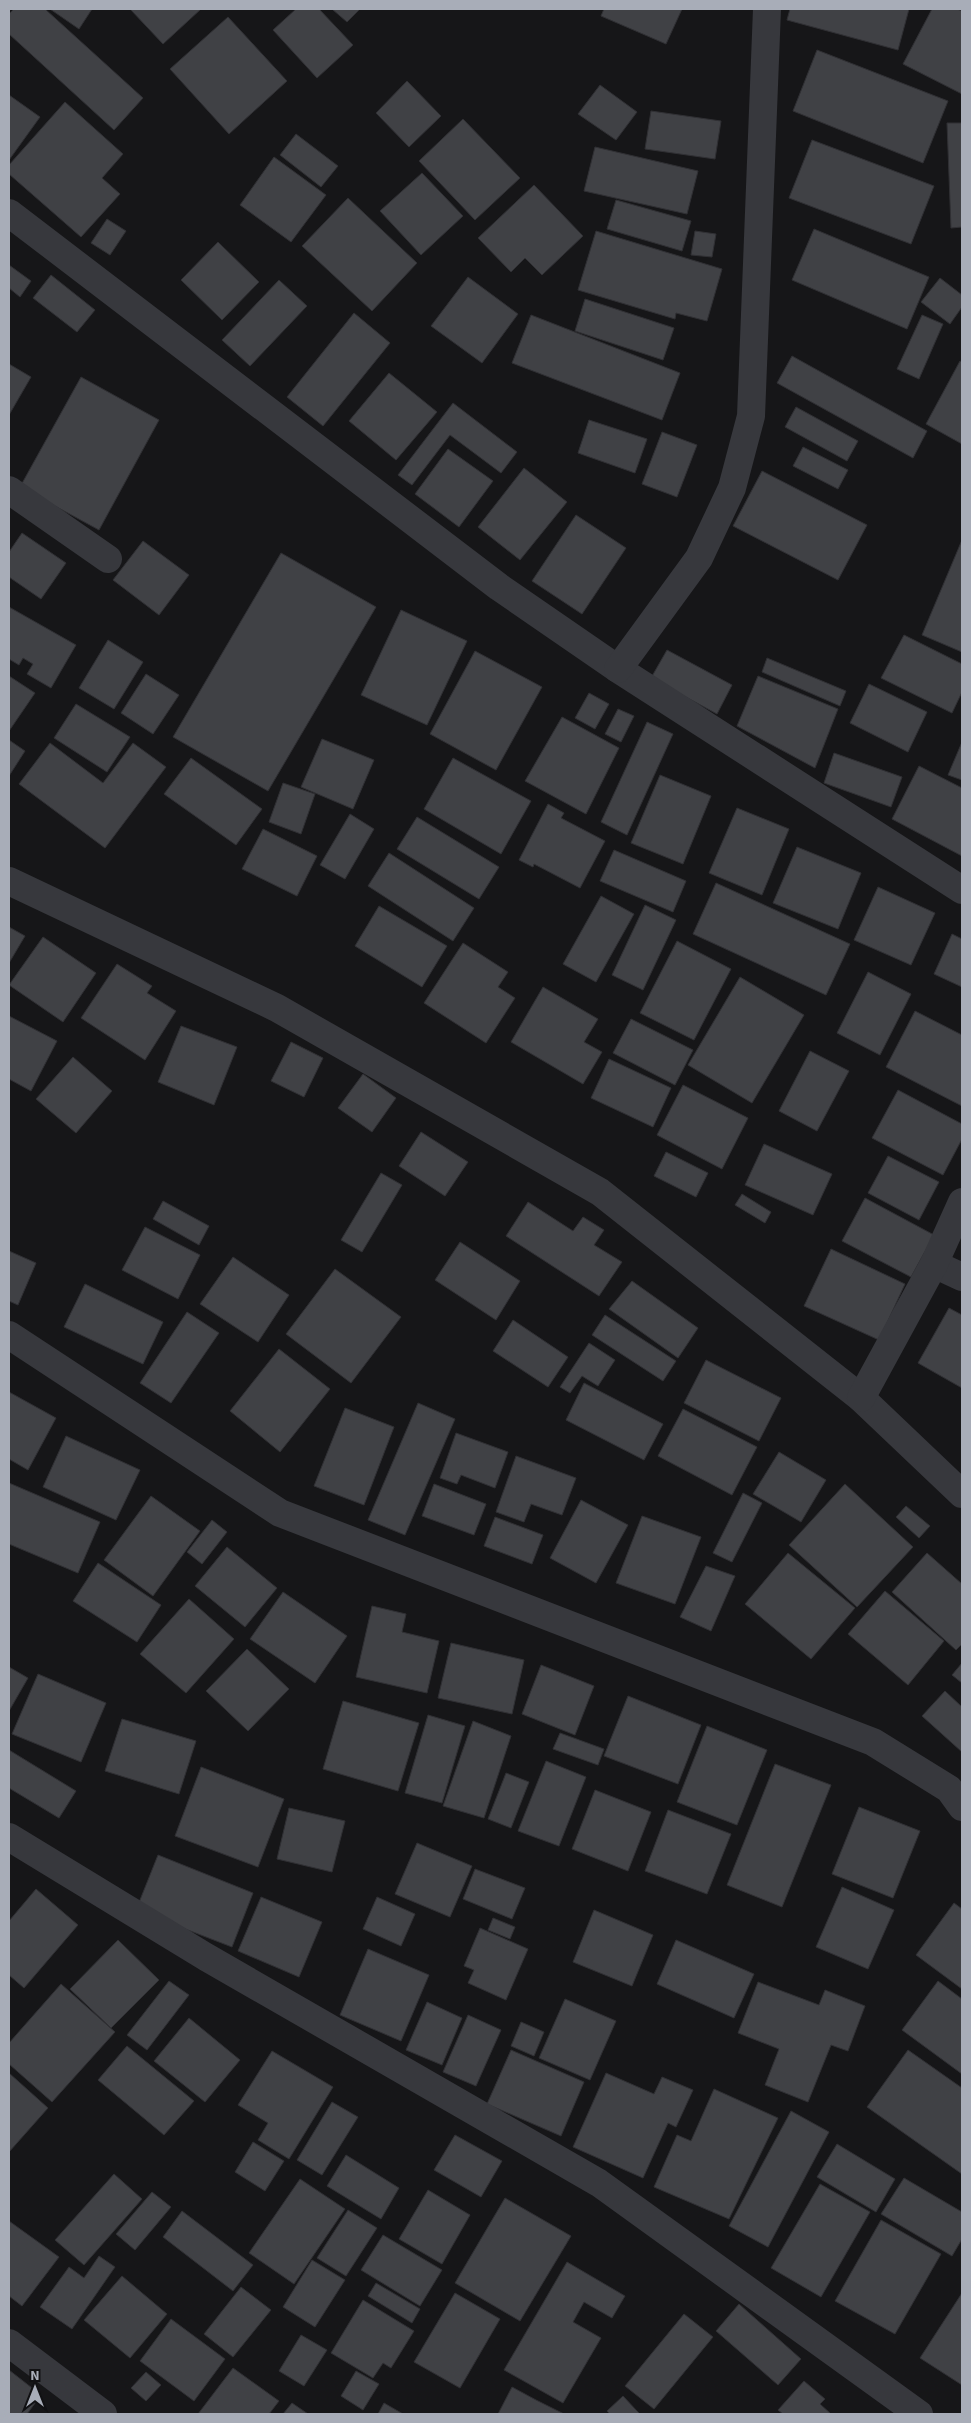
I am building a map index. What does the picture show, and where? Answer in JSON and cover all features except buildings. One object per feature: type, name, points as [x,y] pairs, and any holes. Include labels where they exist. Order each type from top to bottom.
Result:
[{"type":"street","points":[[618,670],[699,558],[732,488],[751,416],[767,9]]},
{"type":"street","points":[[9,213],[499,587],[618,670],[962,890]]},
{"type":"street","points":[[9,490],[108,559]]},
{"type":"street","points":[[9,882],[277,1008],[600,1192],[861,1398],[962,1494]]},
{"type":"street","points":[[861,1398],[934,1264],[962,1202]]},
{"type":"street","points":[[934,1264],[962,1277]]},
{"type":"street","points":[[9,1335],[280,1513],[873,1742],[949,1789],[962,1807]]},
{"type":"street","points":[[9,1837],[215,1962],[599,2183],[919,2414]]},
{"type":"street","points":[[9,2342],[103,2414]]}]
